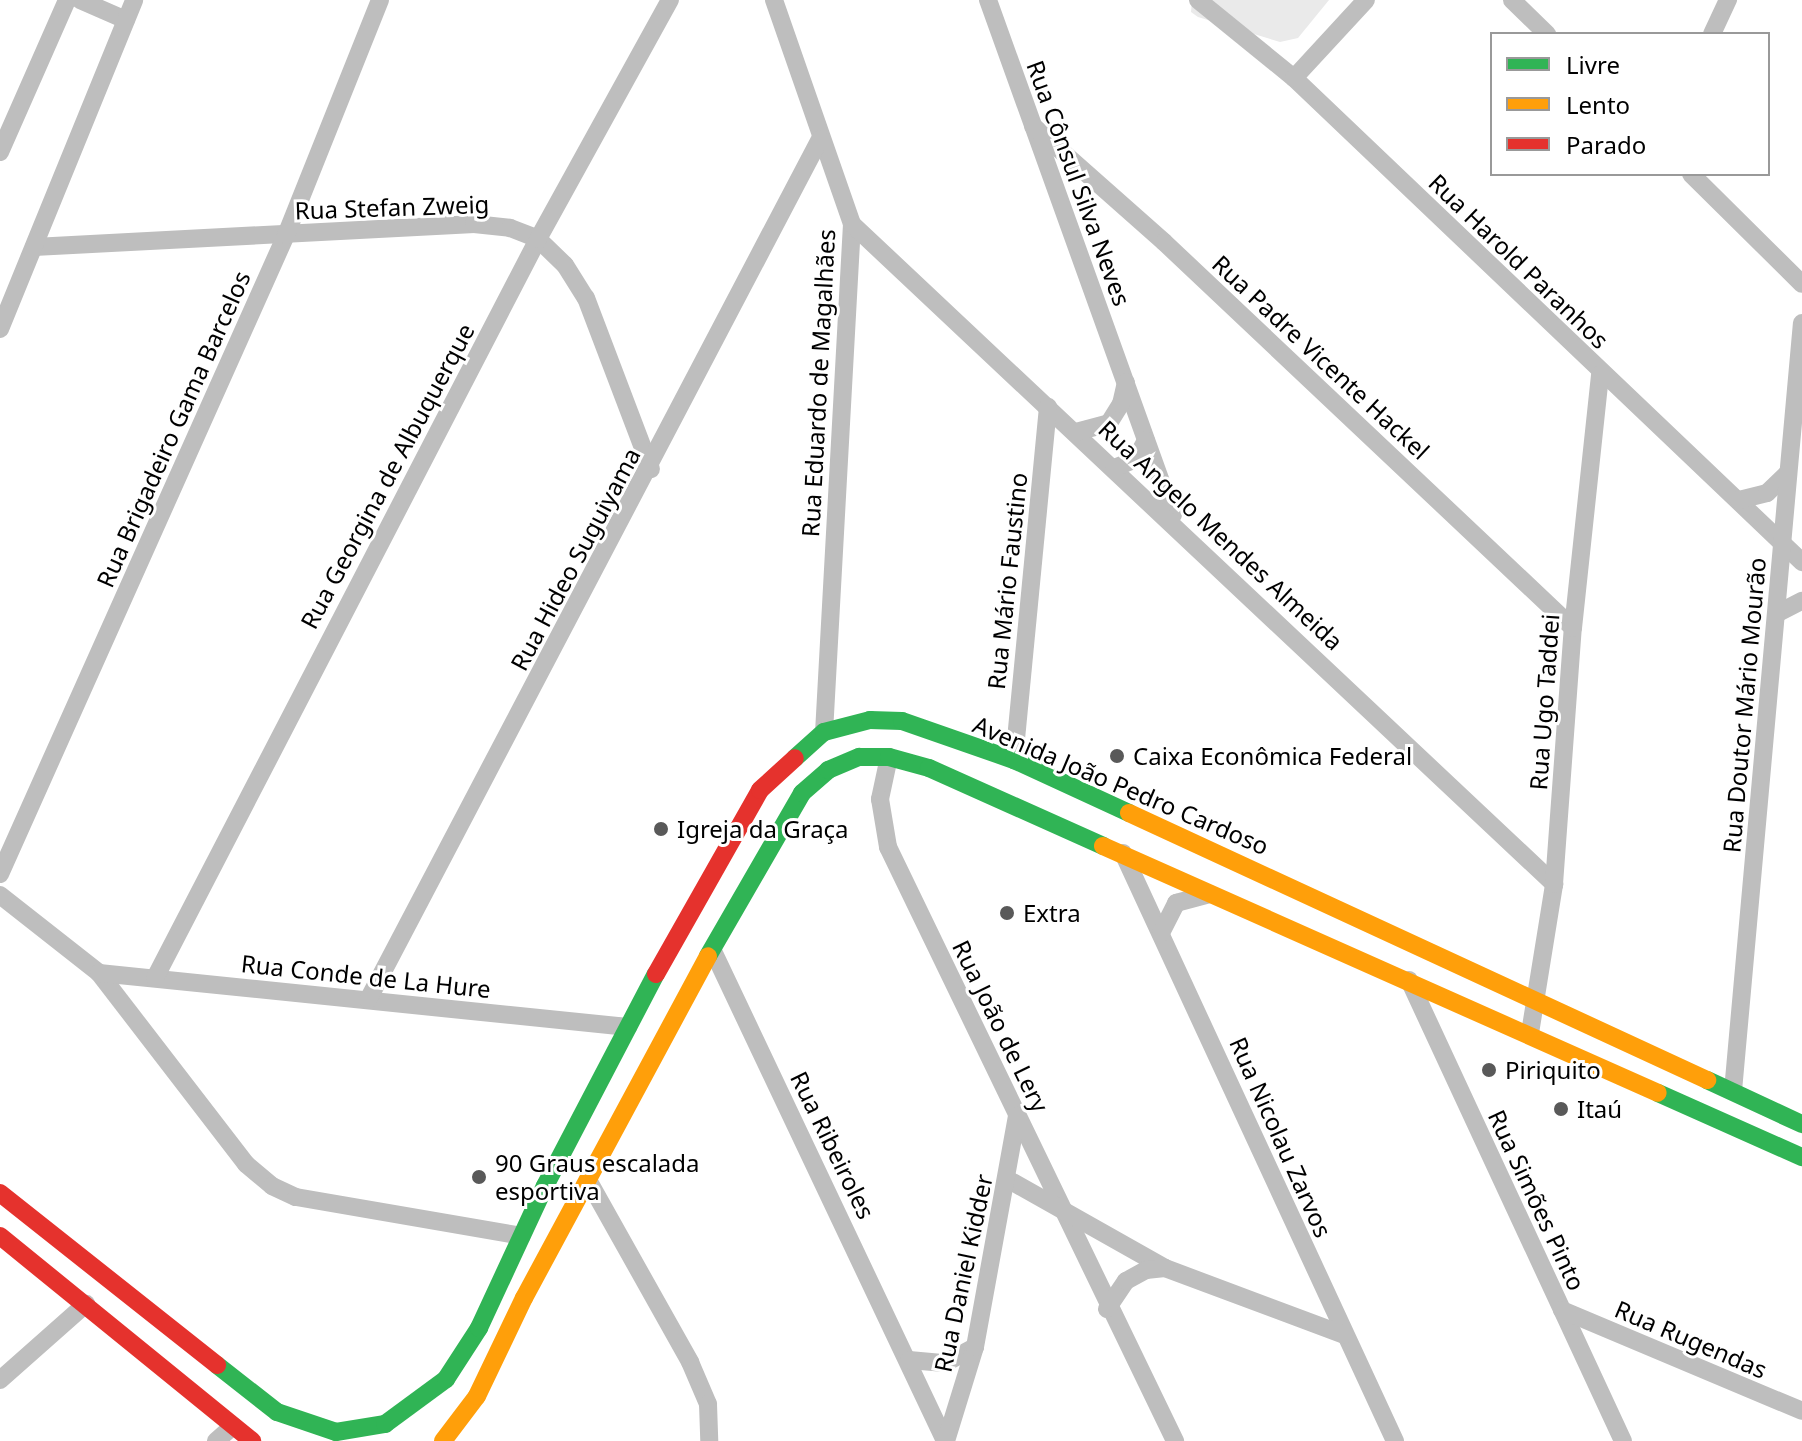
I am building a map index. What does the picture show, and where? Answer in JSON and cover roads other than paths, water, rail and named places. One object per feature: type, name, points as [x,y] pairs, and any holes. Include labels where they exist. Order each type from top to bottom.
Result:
[{"type":"main road","name":"Avenida João Pedro Cardoso","points":[[340,1436],[385,1424],[427,1398],[446,1379],[479,1328],[628,1027],[760,790],[824,732],[848,723],[902,721],[1014,760],[1536,997],[1802,1124]]},
{"type":"main road","points":[[443,1441],[477,1396],[588,1180],[777,829],[802,793],[828,770],[859,757],[889,757],[929,768],[1530,1033],[1802,1157]]},
{"type":"main road","points":[[0,1193],[277,1412],[340,1436]]},
{"type":"main road","points":[[0,1236],[252,1441]]},
{"type":"street","points":[[0,152],[67,0]]},
{"type":"street","points":[[80,0],[126,20]]},
{"type":"street","points":[[0,329],[134,0]]},
{"type":"street","name":"Rua Brigadeiro Gama Barcelos","points":[[0,874],[286,235],[380,0]]},
{"type":"street","name":"Rua Georgina de Albuquerque","points":[[155,978],[538,239],[670,0]]},
{"type":"street","name":"Rua Eduardo de Magalhães","points":[[774,0],[852,224],[824,732]]},
{"type":"street","name":"Rua Cônsul Silva Neves","points":[[988,0],[1177,525]]},
{"type":"street","name":"Rua Harold Paranhos","points":[[1198,0],[1294,78],[1600,374],[1739,500],[1802,562]]},
{"type":"street","points":[[1294,78],[1366,0]]},
{"type":"street","points":[[1512,0],[1545,32]]},
{"type":"street","points":[[1713,32],[1728,0]]},
{"type":"street","name":"Rua Padre Vicente Hackel","points":[[1033,126],[1164,242],[1573,628]]},
{"type":"street","name":"Rua Hideo Suguiyama","points":[[368,1000],[651,469],[820,139]]},
{"type":"street","points":[[1693,176],[1802,284]]},
{"type":"street","name":"Rua Stefan Zweig","points":[[34,247],[474,224],[510,228],[538,239],[565,265],[586,298],[651,469]]},
{"type":"street","name":"Rua Angelo Mendes Almeida","points":[[852,224],[1177,525],[1554,884]]},
{"type":"street","name":"Rua Doutor Mário Mourão","points":[[1733,1091],[1802,323]]},
{"type":"street","name":"Rua Ugo Taddei","points":[[1530,1033],[1554,884],[1573,628],[1600,374]]},
{"type":"street","points":[[1076,432],[1109,423],[1121,404],[1126,383]]},
{"type":"street","name":"Rua Mário Faustino","points":[[1014,760],[1048,407]]},
{"type":"street","points":[[1114,468],[1136,459],[1146,440]]},
{"type":"street","points":[[1739,500],[1767,493],[1788,473]]},
{"type":"street","points":[[1778,613],[1802,601]]},
{"type":"street","name":"Rua João de Lery","points":[[889,757],[880,799],[888,847],[1017,1113],[1107,1309],[1175,1441]]},
{"type":"street","name":"Rua Nicolau Zarvos","points":[[1123,853],[1395,1441]]},
{"type":"street","points":[[1161,933],[1176,903],[1214,893]]},
{"type":"street","points":[[0,895],[99,973],[246,1164],[272,1186],[296,1197],[522,1236]]},
{"type":"street","name":"Rua Ribeiroles","points":[[713,951],[946,1441]]},
{"type":"street","name":"Rua Conde de La Hure","points":[[99,973],[628,1027]]},
{"type":"street","name":"Rua Simões Pinto","points":[[1409,980],[1623,1441]]},
{"type":"street","name":"Rua Daniel Kidder","points":[[946,1441],[975,1347],[1009,1180],[1017,1113]]},
{"type":"street","points":[[588,1180],[690,1362],[708,1404],[709,1441]]},
{"type":"street","points":[[1009,1180],[1165,1268],[1344,1335]]},
{"type":"street","points":[[1107,1309],[1126,1281],[1146,1270],[1165,1268]]},
{"type":"street","points":[[0,1380],[86,1304]]},
{"type":"street","name":"Rua Rugendas","points":[[1562,1310],[1802,1411]]},
{"type":"street","points":[[909,1360],[945,1363],[975,1347]]},
{"type":"street","points":[[216,1441],[233,1426]]},
{"type":"place","name":"Caixa Econômica Federal","points":[[1117,756]]},
{"type":"place","name":"Igreja da Graça","points":[[661,829]]},
{"type":"place","name":"Extra","points":[[1007,913]]},
{"type":"place","name":"Piriquito","points":[[1489,1070]]},
{"type":"place","name":"Itaú","points":[[1561,1109]]},
{"type":"place","name":"90 Graus escalada esportiva","points":[[479,1177]]}]
